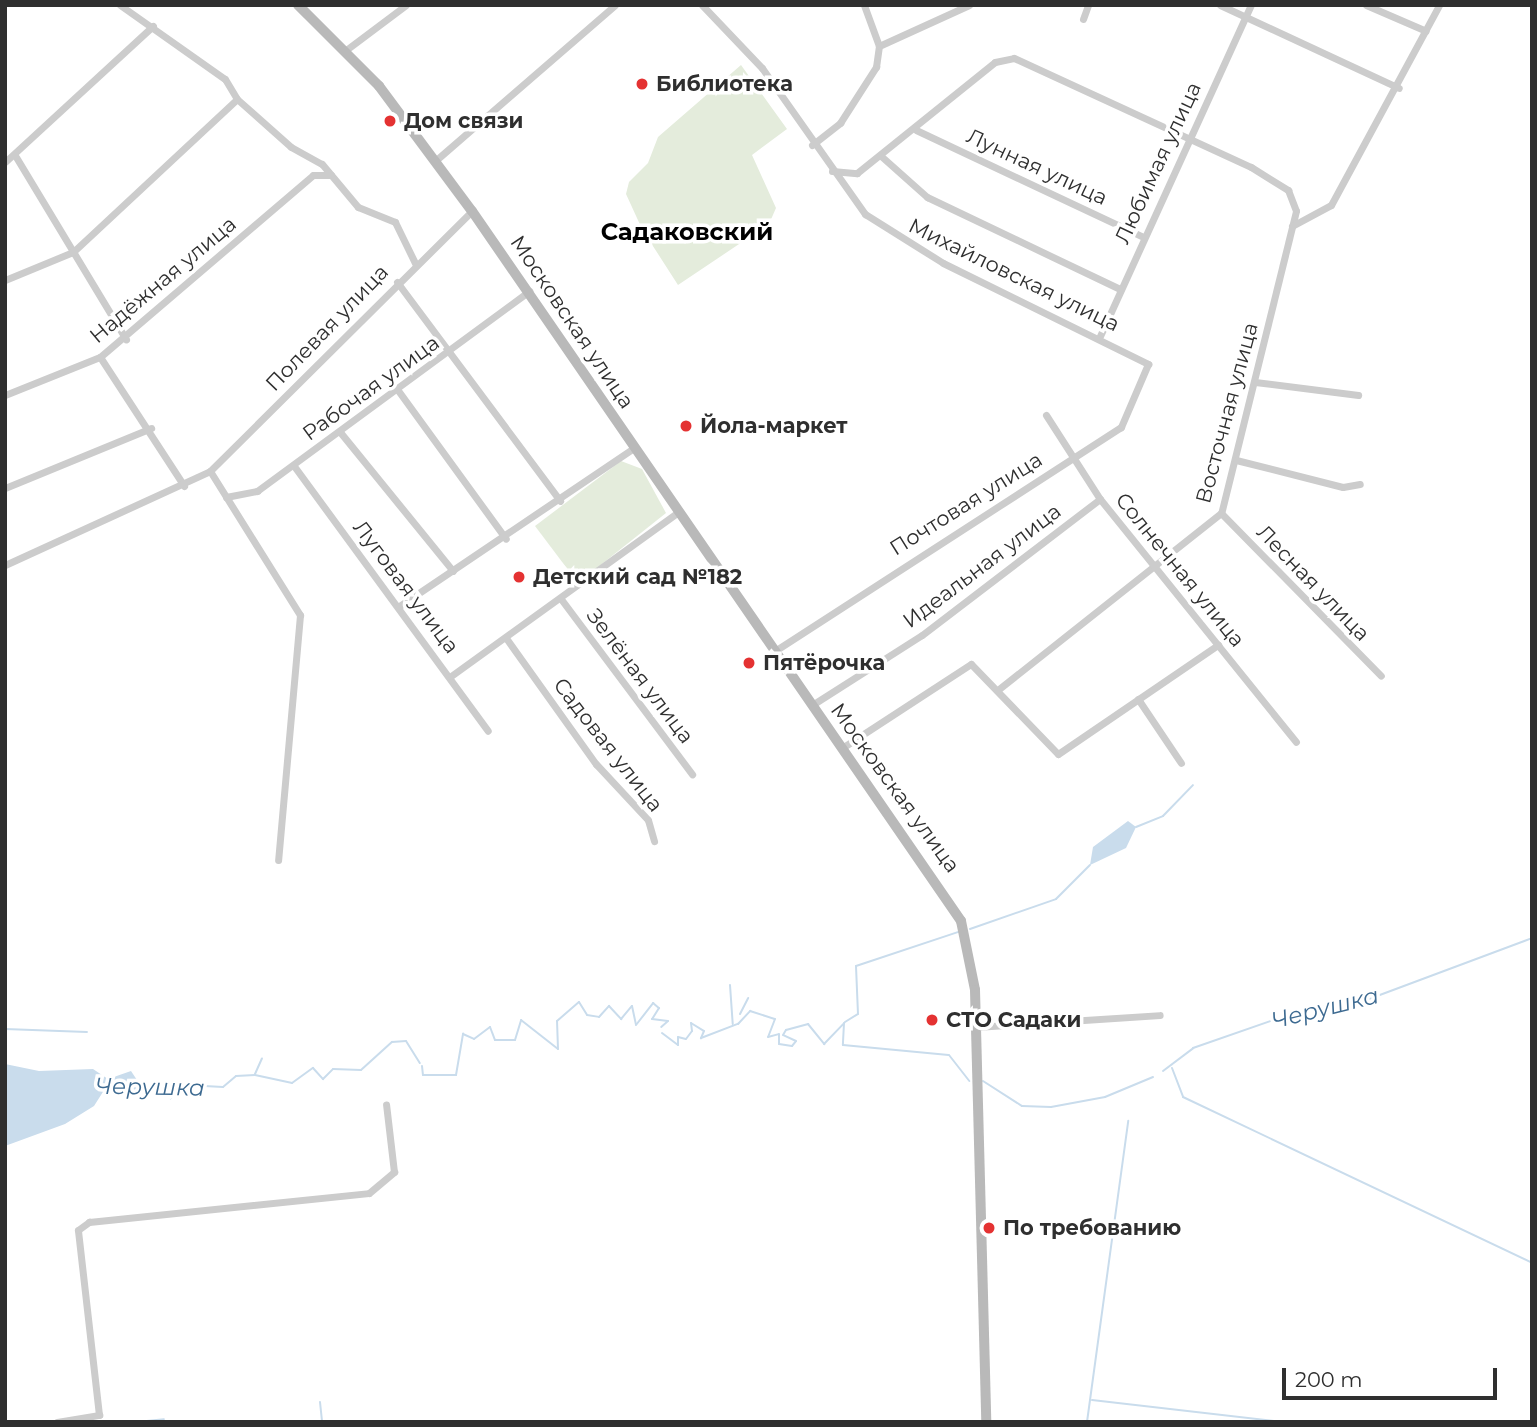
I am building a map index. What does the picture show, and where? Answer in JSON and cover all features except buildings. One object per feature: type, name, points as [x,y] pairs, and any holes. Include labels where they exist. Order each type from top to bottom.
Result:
[{"type":"main road","name":"Московская улица","points":[[298,5],[346,50],[472,211],[961,921],[971,953],[976,1027],[986,1422]]},
{"type":"street","points":[[120,5],[225,79],[237,99],[331,175],[358,207],[396,222],[415,263]]},
{"type":"street","points":[[346,50],[405,5]]},
{"type":"street","points":[[435,161],[615,5]]},
{"type":"street","name":"Михайловская улица","points":[[702,5],[762,68],[812,145],[865,214],[943,263],[1100,336],[1149,364]]},
{"type":"street","points":[[812,145],[847,114],[876,67],[878,46],[864,5]]},
{"type":"street","points":[[878,46],[969,5]]},
{"type":"street","points":[[1083,19],[1088,5]]},
{"type":"street","points":[[1220,5],[1399,88]]},
{"type":"street","name":"Любимая улица","points":[[1100,336],[1118,288],[1192,140],[1251,5]]},
{"type":"street","points":[[1366,5],[1426,31]]},
{"type":"street","points":[[1292,226],[1331,205],[1399,88],[1439,5]]},
{"type":"street","points":[[5,162],[16,158],[153,26]]},
{"type":"street","points":[[832,172],[857,173],[916,130],[995,62],[1014,58],[1192,140]]},
{"type":"street","points":[[5,280],[73,252],[237,99]]},
{"type":"street","name":"Лунная улица","points":[[916,130],[1143,236]]},
{"type":"street","name":"Восточная улица","points":[[999,689],[1221,513],[1296,211],[1288,190],[1192,140]]},
{"type":"street","points":[[881,156],[927,197],[1118,288]]},
{"type":"street","points":[[16,158],[126,339]]},
{"type":"street","name":"Надёжная улица","points":[[5,395],[100,357],[126,339],[313,175],[331,175]]},
{"type":"street","name":"Полевая улица","points":[[5,565],[184,486],[210,471],[415,263],[472,211]]},
{"type":"street","points":[[397,282],[561,501]]},
{"type":"street","name":"Рабочая улица","points":[[226,497],[257,491],[294,466],[450,352],[528,291]]},
{"type":"street","points":[[100,357],[151,428],[184,486]]},
{"type":"street","name":"Почтовая улица","points":[[775,651],[1126,421],[1149,364]]},
{"type":"street","points":[[1255,382],[1358,395]]},
{"type":"street","points":[[397,389],[506,539]]},
{"type":"street","name":"Солнечная улица","points":[[1046,415],[1071,459],[1100,499],[1296,742]]},
{"type":"street","points":[[5,488],[151,428]]},
{"type":"street","points":[[340,432],[453,571]]},
{"type":"street","points":[[398,607],[506,539],[635,448]]},
{"type":"street","points":[[1236,460],[1343,487],[1360,484]]},
{"type":"street","name":"Луговая улица","points":[[294,466],[451,676],[488,731]]},
{"type":"street","points":[[210,471],[300,615],[278,860]]},
{"type":"street","name":"Идеальная улица","points":[[812,705],[922,635],[1100,499]]},
{"type":"street","points":[[451,676],[506,639],[678,512]]},
{"type":"street","name":"Лесная улица","points":[[1221,513],[1381,676]]},
{"type":"street","name":"Зелёная улица","points":[[561,599],[692,774]]},
{"type":"street","name":"Садовая улица","points":[[506,639],[596,764],[648,820],[654,841]]},
{"type":"street","points":[[842,748],[964,665],[979,667],[1051,750],[1066,750],[1218,645]]},
{"type":"street","points":[[1138,699],[1181,763]]},
{"type":"street","points":[[976,1027],[1160,1015]]},
{"type":"street","points":[[57,1422],[99,1415],[78,1230],[89,1222],[369,1193],[394,1172],[386,1104]]},
{"type":"green space","points":[[741,65],[787,129],[752,155],[776,208],[769,224],[678,285],[642,229],[626,194],[629,182],[648,163],[658,137]]},
{"type":"green space","points":[[621,461],[642,469],[666,513],[578,583],[535,526]]},
{"type":"water","points":[[1128,821],[1136,827],[1126,848],[1090,865],[1093,847]]},
{"type":"water","points":[[5,1064],[39,1071],[93,1069],[108,1079],[131,1071],[141,1086],[186,1085],[170,1100],[156,1089],[147,1097],[127,1086],[112,1091],[108,1084],[94,1106],[65,1124],[5,1146]]},
{"type":"waterway","points":[[1136,827],[1163,816],[1193,785]]},
{"type":"waterway","points":[[970,929],[1056,899],[1090,865]]},
{"type":"waterway","points":[[845,1022],[858,1014],[856,966],[958,932]]},
{"type":"waterway","name":"Черушка","points":[[1163,1071],[1193,1048],[1311,1007],[1353,1005],[1532,938]]},
{"type":"waterway","points":[[730,985],[733,1024]]},
{"type":"waterway","points":[[740,1014],[748,998]]},
{"type":"waterway","name":"Черушка","points":[[422,1066],[423,1075],[456,1075],[463,1034],[474,1039],[490,1027],[495,1040],[515,1040],[521,1020],[558,1049],[557,1021],[579,1002],[587,1015],[599,1017],[609,1006],[621,1019],[632,1006],[636,1025],[653,1003],[659,1008],[652,1019],[668,1021],[661,1027]]},
{"type":"waterway","name":"Черушка","points":[[662,1033],[678,1045],[678,1037],[686,1039],[692,1031],[691,1023],[704,1031],[701,1038],[738,1024],[750,1011],[775,1019],[768,1037],[779,1034],[779,1044],[792,1046],[796,1041],[783,1035],[786,1030],[808,1024],[824,1044],[844,1023],[843,1045],[949,1055],[969,1081]]},
{"type":"waterway","points":[[5,1029],[87,1032]]},
{"type":"waterway","name":"Черушка","points":[[186,1085],[223,1087],[236,1076],[255,1075],[292,1083],[313,1068],[323,1079],[333,1069],[361,1070],[392,1042],[406,1041],[420,1063]]},
{"type":"waterway","points":[[255,1074],[262,1058]]},
{"type":"waterway","points":[[1172,1068],[1183,1097],[1532,1263]]},
{"type":"waterway","name":"Черушка","points":[[983,1081],[1022,1106],[1051,1107],[1105,1097],[1153,1077]]},
{"type":"waterway","points":[[1087,1422],[1128,1121]]},
{"type":"waterway","points":[[1092,1400],[1282,1422]]},
{"type":"waterway","points":[[320,1402],[322,1422]]},
{"type":"waterway","points":[[137,1422],[164,1419]]},
{"type":"place","name":"Библиотека","points":[[642,84]]},
{"type":"place","name":"Дом связи","points":[[390,121]]},
{"type":"place","name":"Йола-маркет","points":[[686,426]]},
{"type":"place","name":"Детский сад №182","points":[[519,577]]},
{"type":"place","name":"Пятёрочка","points":[[749,663]]},
{"type":"place","name":"СТО Садаки","points":[[932,1020]]},
{"type":"place","name":"По требованию","points":[[989,1228]]},
{"type":"district","name":"Садаковский","points":[[687,232]]}]
